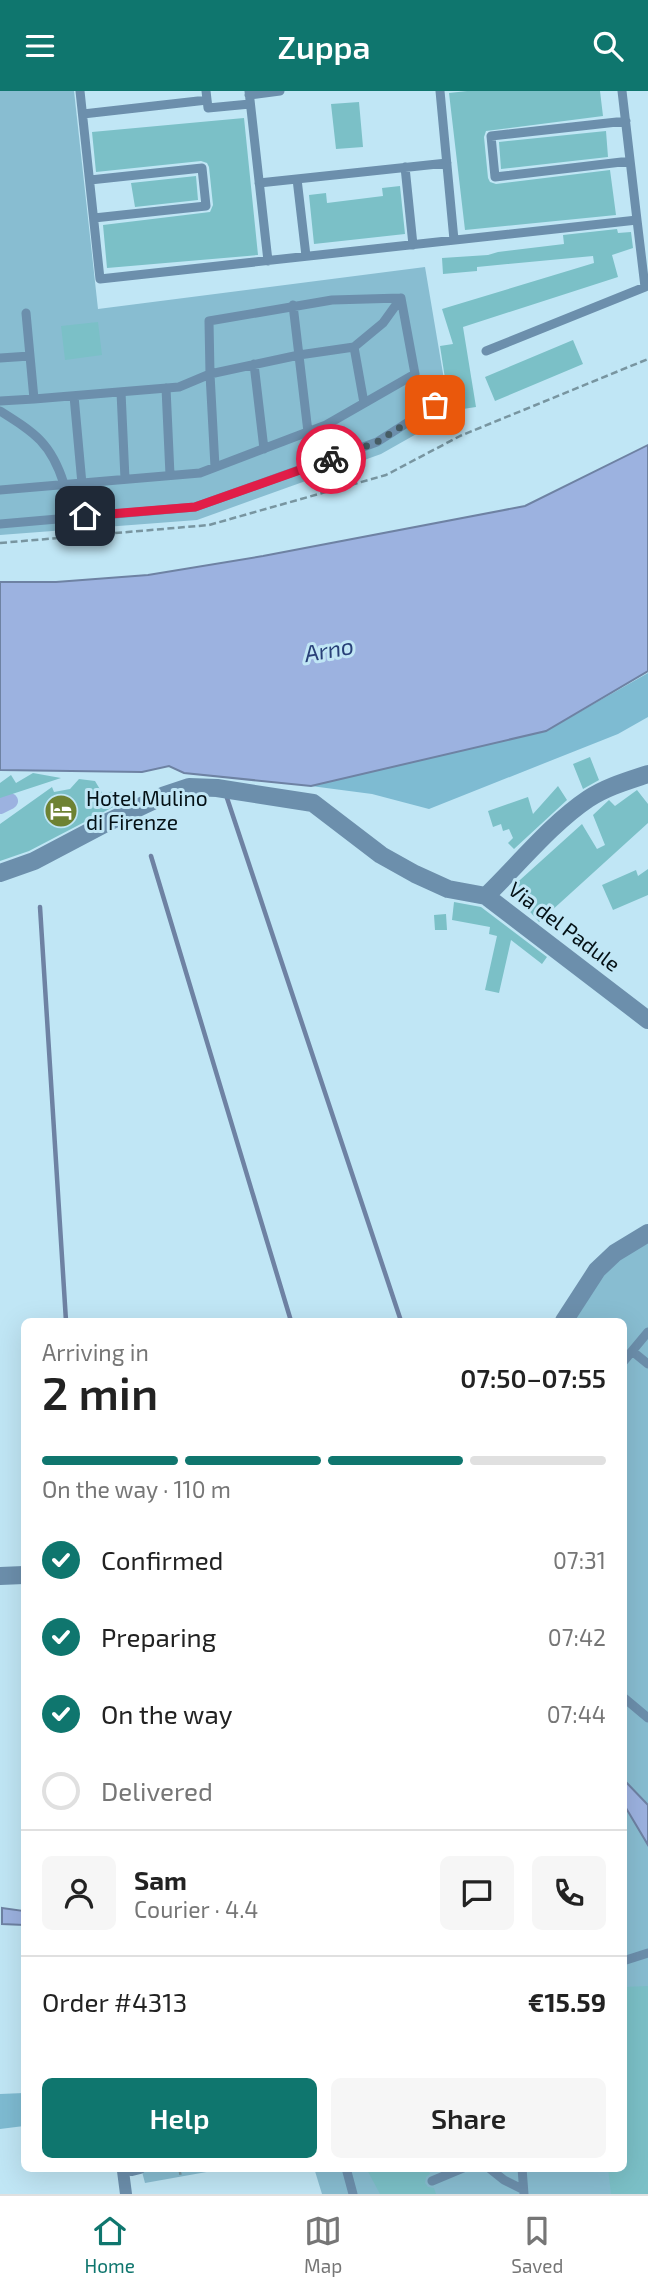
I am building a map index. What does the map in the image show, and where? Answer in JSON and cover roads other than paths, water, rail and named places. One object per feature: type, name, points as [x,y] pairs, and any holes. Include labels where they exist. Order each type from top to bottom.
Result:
[{"type":"street","points":[[0,873],[34,861],[165,795],[189,787],[217,788],[313,803],[380,855],[448,889],[486,897],[563,819],[588,799],[616,785],[648,774]]},
{"type":"street","name":"Via del Padule","points":[[486,897],[648,1020]]},
{"type":"street","points":[[566,1318],[597,1270],[615,1253],[648,1233]]},
{"type":"street","points":[[0,1576],[21,1575]]},
{"type":"street","points":[[126,2194],[132,2172]]},
{"type":"lane","points":[[80,91],[100,279],[637,221]]},
{"type":"lane","points":[[83,114],[206,96],[208,108],[281,91]]},
{"type":"lane","points":[[440,91],[454,240]]},
{"type":"lane","points":[[486,351],[647,288],[622,91]]},
{"type":"lane","points":[[249,97],[268,261]]},
{"type":"lane","points":[[626,121],[491,137],[495,177],[630,161]]},
{"type":"lane","points":[[259,183],[446,163]]},
{"type":"lane","points":[[405,167],[413,245]]},
{"type":"lane","points":[[90,180],[202,168],[206,206],[94,218]]},
{"type":"lane","points":[[297,179],[306,256]]},
{"type":"lane","points":[[215,467],[209,321],[332,300],[401,298]]},
{"type":"lane","points":[[0,401],[179,387],[210,374],[299,355],[354,347],[383,323],[401,298]]},
{"type":"lane","points":[[0,490],[200,473],[326,425],[415,374],[401,298]]},
{"type":"lane","points":[[293,305],[308,432]]},
{"type":"lane","points":[[26,313],[34,399]]},
{"type":"lane","points":[[354,347],[363,403]]},
{"type":"lane","points":[[0,358],[30,356]]},
{"type":"lane","points":[[254,364],[264,449]]},
{"type":"lane","points":[[166,388],[170,475]]},
{"type":"lane","points":[[121,392],[125,479]]},
{"type":"lane","points":[[74,396],[85,516]]},
{"type":"lane","points":[[0,524],[195,507],[377,442],[435,405]]},
{"type":"lane","points":[[0,411],[33,432],[56,463],[64,484]]},
{"type":"lane","points":[[627,1357],[648,1332]]},
{"type":"lane","points":[[632,1351],[648,1364]]},
{"type":"lane","points":[[627,1700],[648,1718]]},
{"type":"lane","points":[[627,1960],[648,1953]]},
{"type":"lane","points":[[347,2172],[354,2194]]},
{"type":"lane","points":[[432,2181],[453,2172]]},
{"type":"lane","points":[[494,2172],[523,2191]]},
{"type":"lane","points":[[522,2172],[523,2191]]},
{"type":"water","name":"Arno","points":[[648,445],[648,671],[546,731],[311,786],[184,773],[169,766],[142,772],[0,770],[0,582],[56,582],[148,575],[525,506]]},
{"type":"water","points":[[627,1783],[648,1805],[648,1845],[627,1810]]},
{"type":"water","points":[[2,1908],[21,1911],[21,1925],[2,1924]]},
{"type":"waterway","points":[[227,798],[400,1318]]},
{"type":"waterway","points":[[0,806],[10,801]]},
{"type":"waterway","points":[[151,856],[290,1318]]},
{"type":"waterway","points":[[40,907],[66,1318]]},
{"type":"place","name":"Hotel Mulino di Firenze","points":[[61,811]]}]
